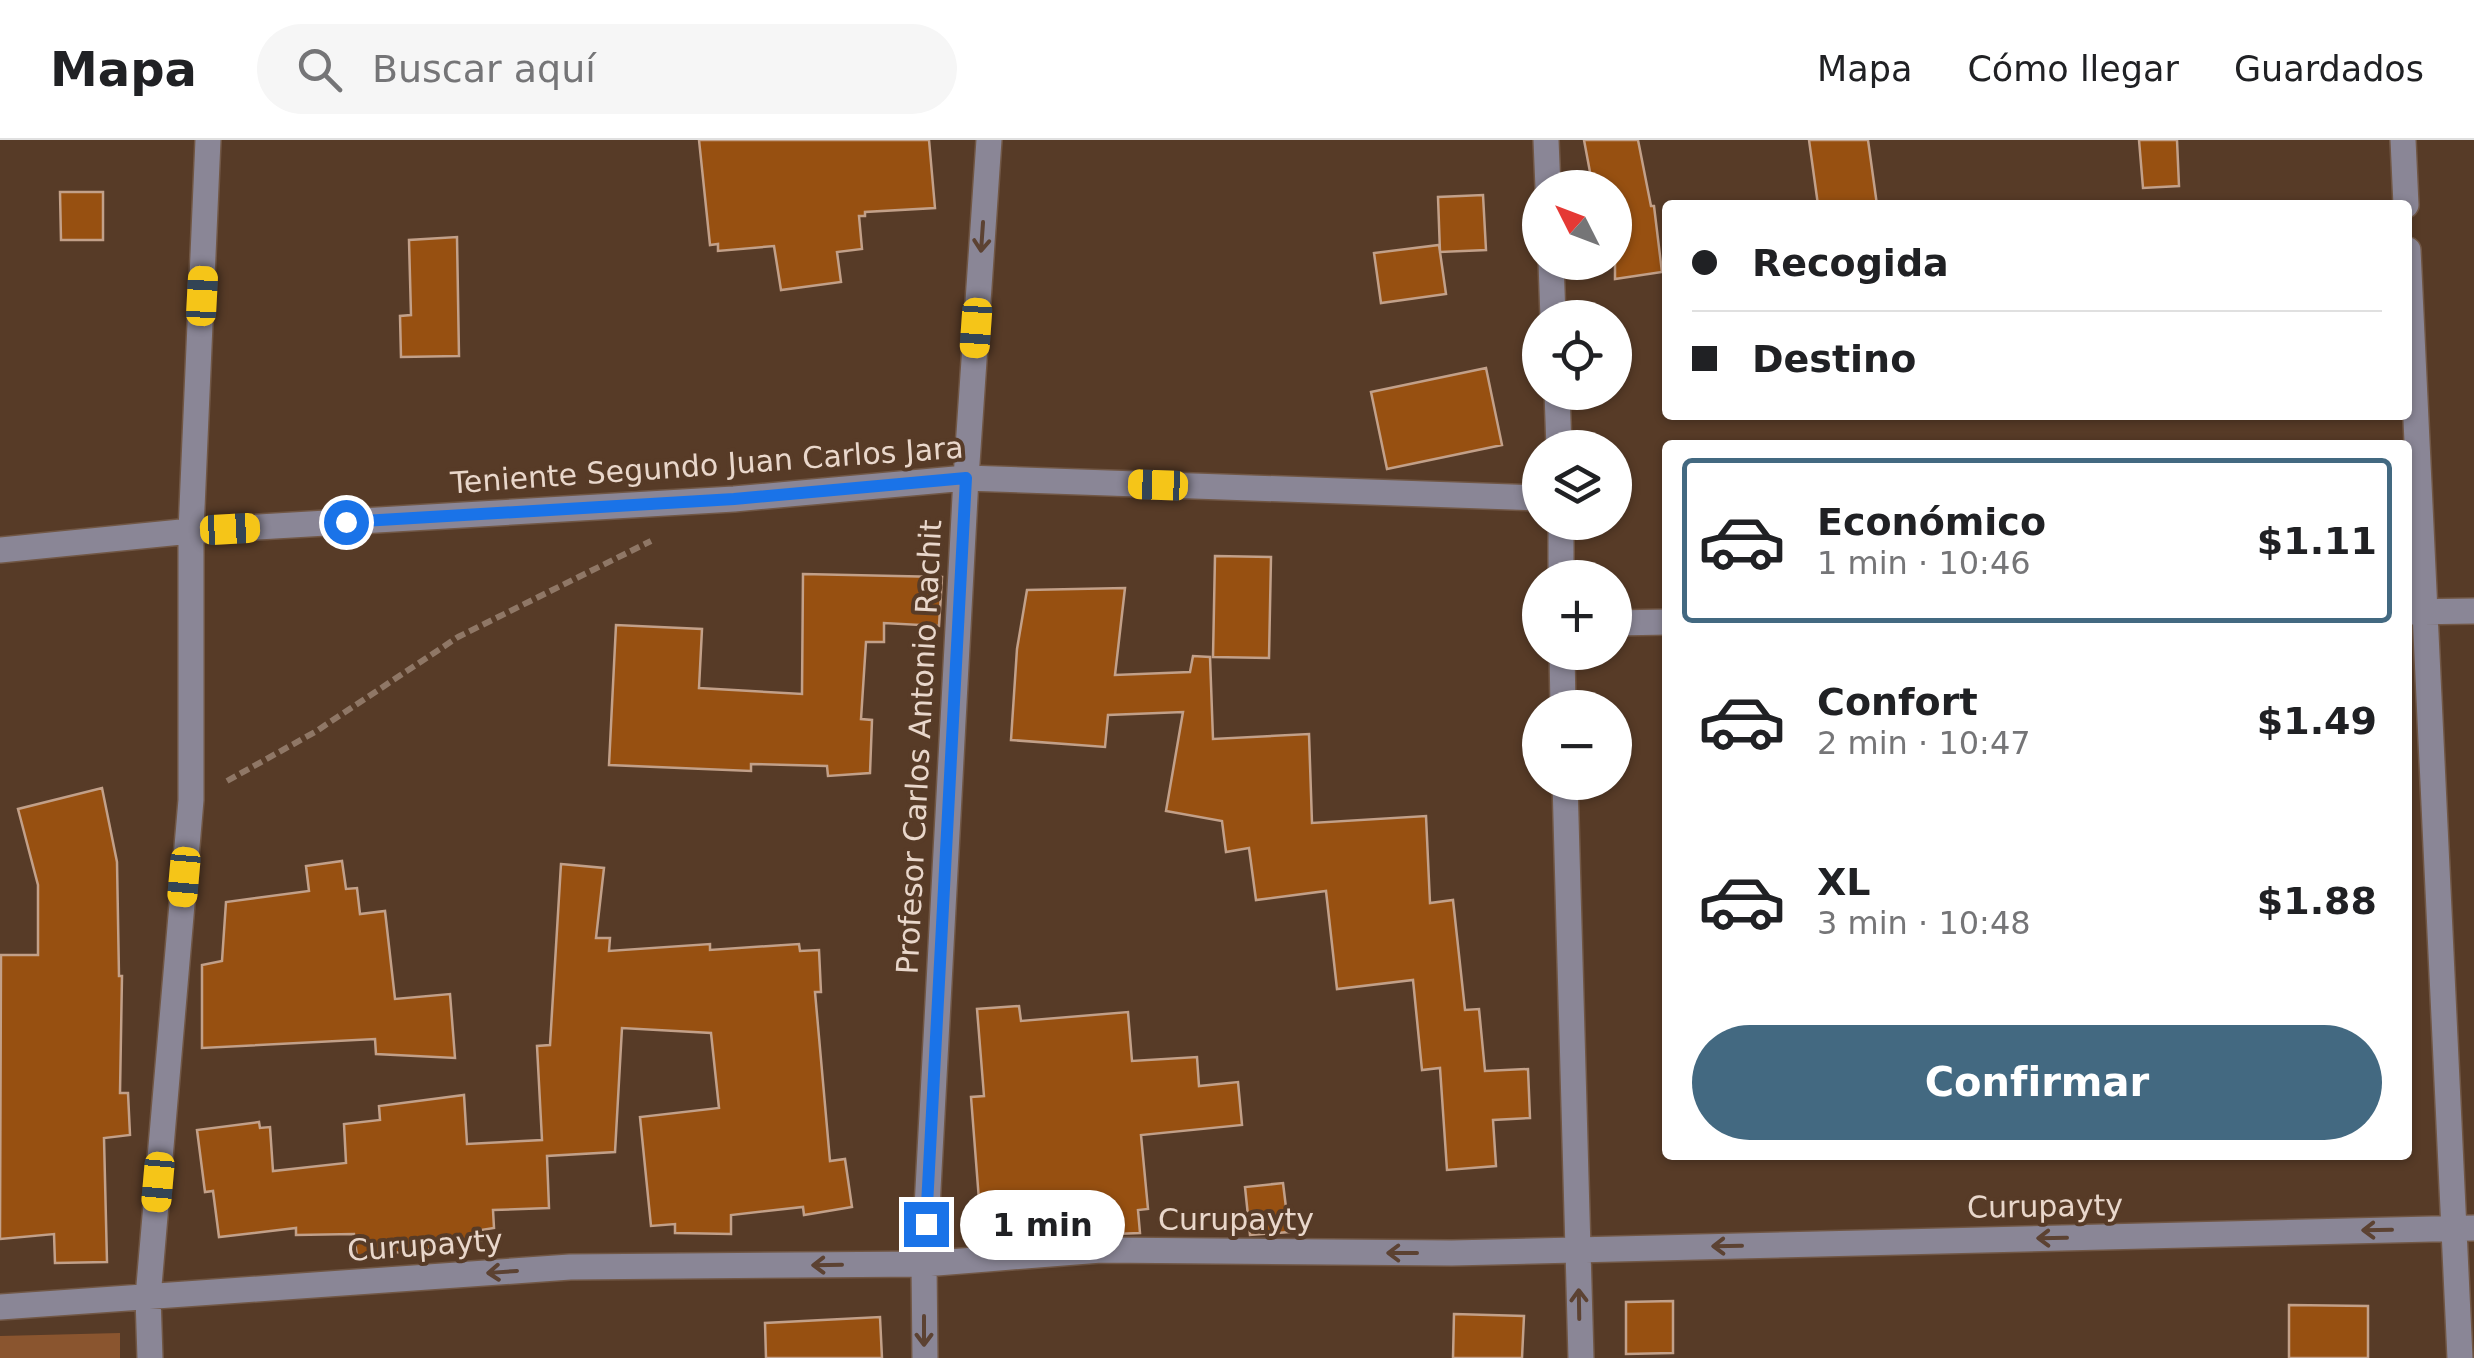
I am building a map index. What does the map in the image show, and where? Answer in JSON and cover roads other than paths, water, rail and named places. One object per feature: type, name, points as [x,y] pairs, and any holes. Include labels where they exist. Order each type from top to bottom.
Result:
[{"type":"street","points":[[150,1358],[148,1297],[191,800],[191,531],[208,140]]},
{"type":"street","name":"Profesor Carlos Antonio Rachit","points":[[924,1358],[924,1264],[966,478],[989,140]]},
{"type":"street","points":[[1546,140],[1547,170]]},
{"type":"street","points":[[2403,140],[2406,200]]},
{"type":"street","points":[[2412,457],[2415,612],[2465,1228],[2460,1358]]},
{"type":"street","name":"Teniente Segundo Juan Carlos Jara","points":[[0,550],[191,531],[734,499],[966,478],[1522,497]]},
{"type":"street","points":[[2415,612],[2474,612]]},
{"type":"street","points":[[1632,622],[1662,622]]},
{"type":"street","points":[[1566,800],[1580,1358]]},
{"type":"street","name":"Curupayty","points":[[0,1307],[570,1267],[924,1264],[1102,1250],[1452,1253],[2465,1228]]}]
